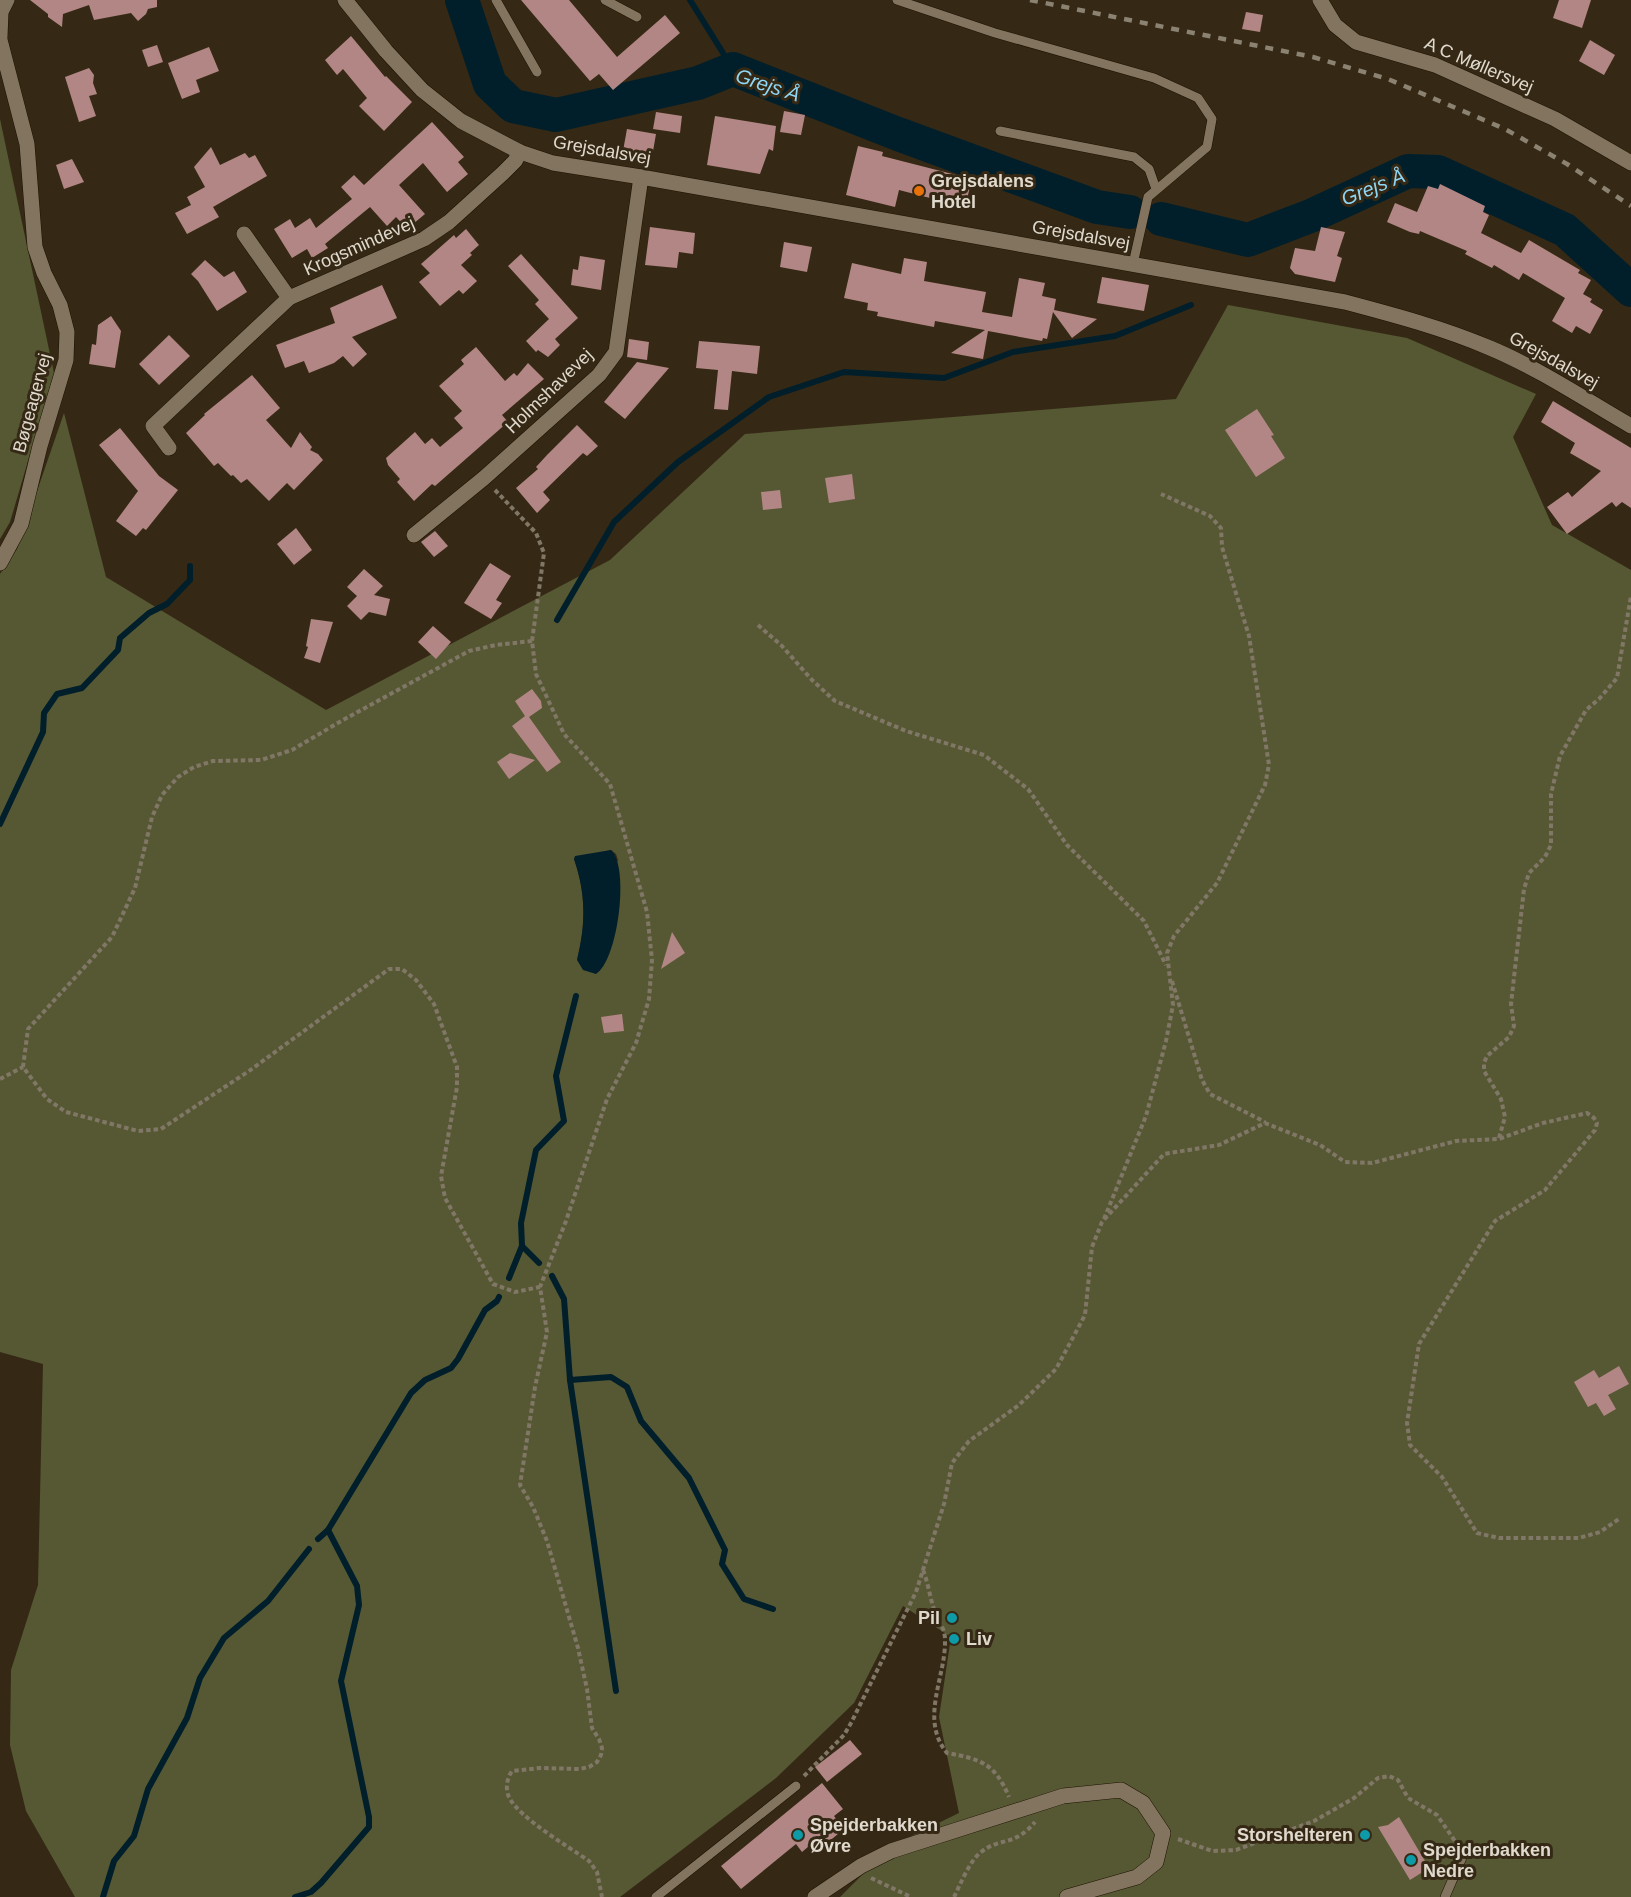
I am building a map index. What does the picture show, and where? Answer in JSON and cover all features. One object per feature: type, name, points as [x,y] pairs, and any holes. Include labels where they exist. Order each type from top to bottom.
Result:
[{"type":"street","name":"Bøgeagervej","points":[[0,563],[21,524],[40,446],[66,360],[67,332],[60,305],[44,273],[35,247],[27,144],[0,39],[1,12],[7,0]]},
{"type":"street","name":"Grejsdalsvej","points":[[345,0],[386,51],[422,90],[461,121],[520,152],[553,163],[1345,302],[1430,325],[1492,349],[1549,378],[1631,426]]},
{"type":"street","name":"A C Møllersvej","points":[[1320,0],[1335,25],[1356,42],[1446,70],[1555,119],[1631,163]]},
{"type":"street","name":"Krogsmindevej","points":[[169,448],[153,426],[289,298],[424,239],[449,222],[503,173],[520,152]]},
{"type":"street","name":"Holmshavevej","points":[[414,535],[484,478],[599,375],[615,352],[641,177]]},
{"type":"street","name":"Krogsmindevej","points":[[244,234],[289,298]]},
{"type":"street","points":[[815,1897],[861,1866],[891,1851],[1063,1796],[1121,1790],[1143,1803],[1163,1833],[1156,1862],[1137,1877],[1067,1897]]},
{"type":"lane","points":[[496,0],[537,72]]},
{"type":"lane","points":[[605,0],[637,17]]},
{"type":"lane","points":[[897,0],[995,33],[1154,78],[1198,98],[1212,119],[1208,147],[1148,196],[1133,264]]},
{"type":"lane","points":[[1000,131],[1134,156],[1149,169],[1156,189]]},
{"type":"lane","points":[[656,1897],[796,1785]]},
{"type":"lane","points":[[1445,1897],[1464,1853]]},
{"type":"path","points":[[484,478],[536,533],[544,553],[531,641],[536,674],[564,734],[610,784],[647,912],[652,960],[650,999],[636,1043],[607,1099],[566,1221],[540,1287],[547,1332],[535,1387],[520,1485],[533,1507],[547,1541],[578,1648],[592,1728],[602,1748],[597,1762],[589,1767],[512,1771],[508,1777],[508,1797],[519,1811],[589,1861],[597,1872],[602,1897]]},
{"type":"path","points":[[796,1785],[844,1735],[916,1592],[944,1504],[952,1463],[969,1441],[1019,1405],[1056,1369],[1085,1315],[1092,1247],[1146,1116],[1166,1041],[1173,1005],[1167,953],[1174,936],[1217,883],[1265,785],[1269,765],[1249,636],[1222,547],[1221,528],[1210,516],[1161,494]]},
{"type":"path","points":[[1499,1139],[1505,1117],[1501,1099],[1484,1071],[1484,1063],[1487,1056],[1509,1037],[1514,1026],[1511,1004],[1524,889],[1530,873],[1545,857],[1551,845],[1551,794],[1560,756],[1586,710],[1617,678],[1631,596]]},
{"type":"path","points":[[758,625],[782,646],[812,680],[835,701],[906,731],[984,755],[1028,789],[1067,845],[1144,921],[1168,969],[1202,1080],[1210,1094],[1265,1123],[1320,1145],[1345,1162],[1372,1163],[1456,1141],[1499,1139],[1543,1123],[1587,1113],[1594,1118],[1597,1123],[1589,1138],[1545,1190],[1496,1221],[1419,1344],[1407,1423],[1410,1445],[1442,1477],[1477,1533],[1499,1538],[1580,1538],[1599,1532],[1619,1519]]},
{"type":"path","points":[[531,641],[468,651],[292,750],[261,760],[213,761],[194,767],[178,777],[162,795],[152,817],[135,888],[112,937],[28,1029],[23,1067],[47,1099],[66,1112],[138,1131],[161,1129],[249,1071],[389,969],[402,969],[416,980],[434,1004],[457,1067],[457,1087],[441,1176],[445,1198],[493,1284],[515,1292],[540,1287]]},
{"type":"path","points":[[0,1079],[23,1067]]},
{"type":"path","points":[[1102,1222],[1164,1154],[1219,1144],[1265,1123]]},
{"type":"path","points":[[923,1570],[935,1612],[945,1634],[934,1706],[935,1726],[947,1753],[973,1757],[992,1769],[1006,1788],[1015,1811]]},
{"type":"path","points":[[1163,1833],[1212,1851],[1236,1850],[1314,1821],[1354,1798],[1378,1778],[1389,1776],[1398,1780],[1408,1798],[1437,1815],[1464,1853]]},
{"type":"path","points":[[954,1897],[975,1857],[982,1851],[1011,1842],[1027,1832],[1038,1817],[1038,1804]]},
{"type":"path","points":[[869,1877],[910,1897]]},
{"type":"green space","points":[[0,119],[54,373],[10,522],[0,539]]},
{"type":"green space","points":[[1228,305],[1407,338],[1536,394],[1513,437],[1552,525],[1631,570],[1631,1897],[840,1897],[891,1846],[959,1813],[939,1717],[951,1637],[903,1606],[854,1703],[776,1778],[620,1897],[75,1897],[26,1811],[10,1745],[11,1670],[38,1585],[43,1364],[0,1352],[0,574],[17,549],[64,413],[106,577],[326,710],[610,560],[745,434],[1176,399]],"holes":[[[611,850],[616,854],[618,860],[577,960],[582,934],[583,897],[574,859]]]},
{"type":"water","points":[[611,850],[617,860],[620,875],[619,913],[610,952],[604,966],[596,974],[583,970],[577,960],[582,934],[583,897],[574,859],[575,856]]},
{"type":"building","points":[[30,0],[157,0],[157,7],[148,9],[138,21],[131,13],[94,20],[89,5],[63,14],[62,27]]},
{"type":"building","points":[[521,0],[569,0],[617,57],[665,15],[680,33],[613,90],[599,74],[590,81]]},
{"type":"building","points":[[1559,0],[1591,0],[1582,28],[1553,18]]},
{"type":"building","points":[[1246,12],[1263,15],[1260,32],[1242,29]]},
{"type":"building","points":[[351,36],[385,77],[412,102],[384,131],[359,106],[367,98],[343,69],[337,75],[325,60]]},
{"type":"building","points":[[1590,40],[1615,55],[1604,75],[1579,61]]},
{"type":"building","points":[[157,45],[163,62],[148,67],[142,50]]},
{"type":"building","points":[[209,47],[219,71],[196,80],[200,92],[182,99],[168,63]]},
{"type":"building","points":[[89,68],[94,75],[93,83],[97,94],[89,96],[96,116],[79,122],[65,77]]},
{"type":"building","points":[[784,111],[805,115],[801,135],[780,132]]},
{"type":"building","points":[[656,112],[682,116],[680,133],[653,129]]},
{"type":"building","points":[[715,116],[776,126],[773,151],[769,149],[760,174],[707,165]]},
{"type":"building","points":[[432,122],[464,157],[458,162],[468,174],[447,192],[423,163],[399,185],[425,214],[407,229],[396,217],[387,226],[370,207],[325,244],[328,248],[312,258],[307,249],[292,258],[274,229],[290,219],[295,228],[310,218],[316,228],[352,199],[341,187],[354,175],[364,185]]},
{"type":"building","points":[[627,129],[656,134],[652,157],[623,151]]},
{"type":"building","points":[[858,146],[883,152],[882,156],[972,179],[965,207],[899,190],[895,207],[846,195]]},
{"type":"building","points":[[211,147],[220,165],[245,153],[249,158],[255,155],[267,176],[213,207],[219,217],[187,234],[175,213],[191,205],[187,197],[205,187],[194,167]]},
{"type":"building","points":[[72,159],[84,182],[64,189],[56,165]]},
{"type":"building","points":[[1440,184],[1485,206],[1483,212],[1489,215],[1481,233],[1521,253],[1529,240],[1580,270],[1578,273],[1591,280],[1583,294],[1592,299],[1590,302],[1603,310],[1590,334],[1576,326],[1572,333],[1552,321],[1565,298],[1523,273],[1519,280],[1494,265],[1492,268],[1465,254],[1467,251],[1420,231],[1419,234],[1410,232],[1387,222],[1395,203],[1417,212],[1428,186],[1438,189]]},
{"type":"building","points":[[650,227],[695,233],[693,254],[679,252],[677,268],[645,265]]},
{"type":"building","points":[[1321,227],[1345,232],[1337,256],[1342,258],[1335,282],[1295,274],[1290,268],[1295,248],[1315,251]]},
{"type":"building","points":[[466,229],[479,245],[461,265],[477,281],[463,294],[459,290],[440,306],[419,282],[430,273],[421,264],[454,235],[456,238]]},
{"type":"building","points":[[784,242],[812,247],[807,272],[780,267]]},
{"type":"building","points":[[521,254],[578,318],[555,339],[560,345],[548,357],[538,350],[536,352],[526,341],[549,319],[535,304],[539,300],[508,266]]},
{"type":"building","points":[[580,256],[605,260],[601,290],[571,285],[573,269],[578,270]]},
{"type":"building","points":[[904,258],[927,262],[924,281],[986,292],[982,312],[1012,317],[1019,278],[1045,283],[1042,296],[1056,299],[1054,310],[1097,319],[1072,338],[1053,312],[1047,339],[1043,338],[1042,341],[988,331],[983,359],[951,353],[985,330],[935,321],[934,327],[877,316],[878,312],[867,310],[868,303],[844,298],[852,263],[901,274]]},
{"type":"building","points":[[205,260],[224,277],[234,271],[247,292],[217,311],[191,274]]},
{"type":"building","points":[[1102,277],[1149,285],[1144,311],[1097,303]]},
{"type":"building","points":[[382,285],[397,318],[352,337],[367,354],[353,367],[343,356],[334,363],[309,373],[304,361],[285,368],[276,345],[335,323],[330,308]]},
{"type":"building","points":[[111,316],[121,331],[115,368],[89,364],[92,344],[96,345],[98,325]]},
{"type":"building","points":[[169,335],[190,356],[159,385],[139,364]]},
{"type":"building","points":[[629,339],[649,342],[647,360],[627,357]]},
{"type":"building","points":[[699,341],[760,346],[757,374],[732,371],[728,410],[714,409],[718,370],[696,368]]},
{"type":"building","points":[[476,347],[505,381],[514,373],[517,376],[528,363],[544,379],[502,415],[508,422],[435,486],[432,484],[414,501],[397,482],[400,479],[388,465],[386,458],[415,432],[425,444],[432,438],[440,447],[463,428],[454,418],[462,411],[439,386],[464,364],[461,360]]},
{"type":"building","points":[[637,362],[669,368],[625,419],[604,402]]},
{"type":"building","points":[[252,375],[280,408],[266,420],[291,448],[300,432],[312,447],[310,450],[323,460],[294,490],[287,483],[269,501],[247,479],[241,483],[218,463],[214,466],[186,433],[204,414]]},
{"type":"building","points":[[1553,401],[1631,448],[1631,508],[1622,502],[1616,507],[1612,502],[1567,534],[1547,507],[1568,492],[1572,497],[1601,471],[1570,453],[1575,443],[1541,422]]},
{"type":"building","points":[[1257,409],[1274,435],[1271,436],[1285,458],[1256,477],[1225,430]]},
{"type":"building","points":[[577,425],[598,446],[587,456],[583,453],[543,492],[550,500],[537,513],[516,488],[538,469],[536,467]]},
{"type":"building","points":[[120,428],[159,476],[178,490],[146,530],[143,528],[136,536],[116,521],[138,491],[99,445]]},
{"type":"building","points":[[852,474],[855,499],[829,503],[825,478]]},
{"type":"building","points":[[780,490],[782,508],[763,510],[761,492]]},
{"type":"building","points":[[296,528],[312,550],[294,565],[277,544]]},
{"type":"building","points":[[435,531],[448,546],[434,557],[421,542]]},
{"type":"building","points":[[490,563],[511,576],[496,600],[502,603],[491,619],[464,603]]},
{"type":"building","points":[[364,569],[383,586],[374,595],[390,599],[386,616],[369,612],[361,620],[347,606],[357,596],[347,587]]},
{"type":"building","points":[[311,619],[333,622],[320,663],[304,658],[308,647],[306,646]]},
{"type":"building","points":[[433,626],[451,642],[436,659],[418,642]]},
{"type":"building","points":[[532,689],[541,701],[542,708],[529,717],[561,762],[547,772],[512,726],[525,716],[515,701]]},
{"type":"building","points":[[510,753],[535,760],[509,779],[497,762]]},
{"type":"building","points":[[672,932],[685,953],[661,969]]},
{"type":"building","points":[[622,1014],[624,1031],[604,1033],[601,1017]]},
{"type":"building","points":[[1619,1366],[1629,1384],[1608,1395],[1616,1409],[1604,1416],[1596,1403],[1588,1407],[1574,1382],[1594,1370],[1599,1378]]},
{"type":"building","points":[[850,1740],[862,1754],[827,1782],[815,1767]]},
{"type":"building","name":"Spejderbakken Øvre","points":[[822,1783],[843,1809],[834,1816],[844,1829],[821,1848],[815,1841],[802,1852],[796,1844],[741,1889],[721,1866]]},
{"type":"building","points":[[1399,1817],[1429,1868],[1410,1880],[1378,1827],[1388,1825]]},
{"type":"waterway","name":"Grejs Å","points":[[462,0],[490,84],[513,106],[556,115],[698,83],[733,69],[898,134],[1097,207],[1130,212]]},
{"type":"waterway","points":[[690,0],[733,69]]},
{"type":"waterway","name":"Grejs Å","points":[[1161,219],[1248,240],[1313,215],[1408,171],[1438,172],[1565,230],[1631,290]]},
{"type":"waterway","points":[[557,620],[614,522],[678,462],[769,397],[844,372],[944,378],[1013,352],[1115,336],[1191,305]]},
{"type":"waterway","points":[[0,824],[43,732],[44,713],[57,694],[82,688],[118,650],[120,638],[149,613],[167,604],[190,580],[190,566]]},
{"type":"waterway","points":[[509,1278],[522,1246],[521,1223],[536,1150],[564,1121],[556,1076],[576,996]]},
{"type":"waterway","points":[[522,1246],[539,1263]]},
{"type":"waterway","points":[[552,1276],[564,1299],[570,1380],[611,1377],[627,1387],[641,1421],[689,1478],[725,1550],[722,1564],[744,1599],[773,1609]]},
{"type":"waterway","points":[[318,1539],[328,1530],[411,1393],[425,1380],[451,1368],[485,1310],[499,1297]]},
{"type":"waterway","points":[[570,1380],[616,1691]]},
{"type":"waterway","points":[[295,1897],[311,1892],[321,1883],[369,1827],[369,1817],[341,1681],[359,1605],[357,1586],[328,1530]]},
{"type":"waterway","points":[[103,1897],[114,1861],[134,1836],[148,1789],[187,1718],[200,1678],[224,1638],[268,1601],[309,1549]]},
{"type":"railway","points":[[1030,0],[1313,57],[1388,79],[1505,129],[1567,164],[1631,206]]},
{"type":"place","name":"Grejsdalens Hotel","points":[[919,191]]},
{"type":"place","name":"Pil","points":[[952,1618]]},
{"type":"place","name":"Liv","points":[[954,1639]]},
{"type":"place","name":"Spejderbakken Øvre","points":[[798,1835]]},
{"type":"place","name":"Storshelteren","points":[[1365,1835]]},
{"type":"place","name":"Spejderbakken Nedre","points":[[1411,1860]]}]
